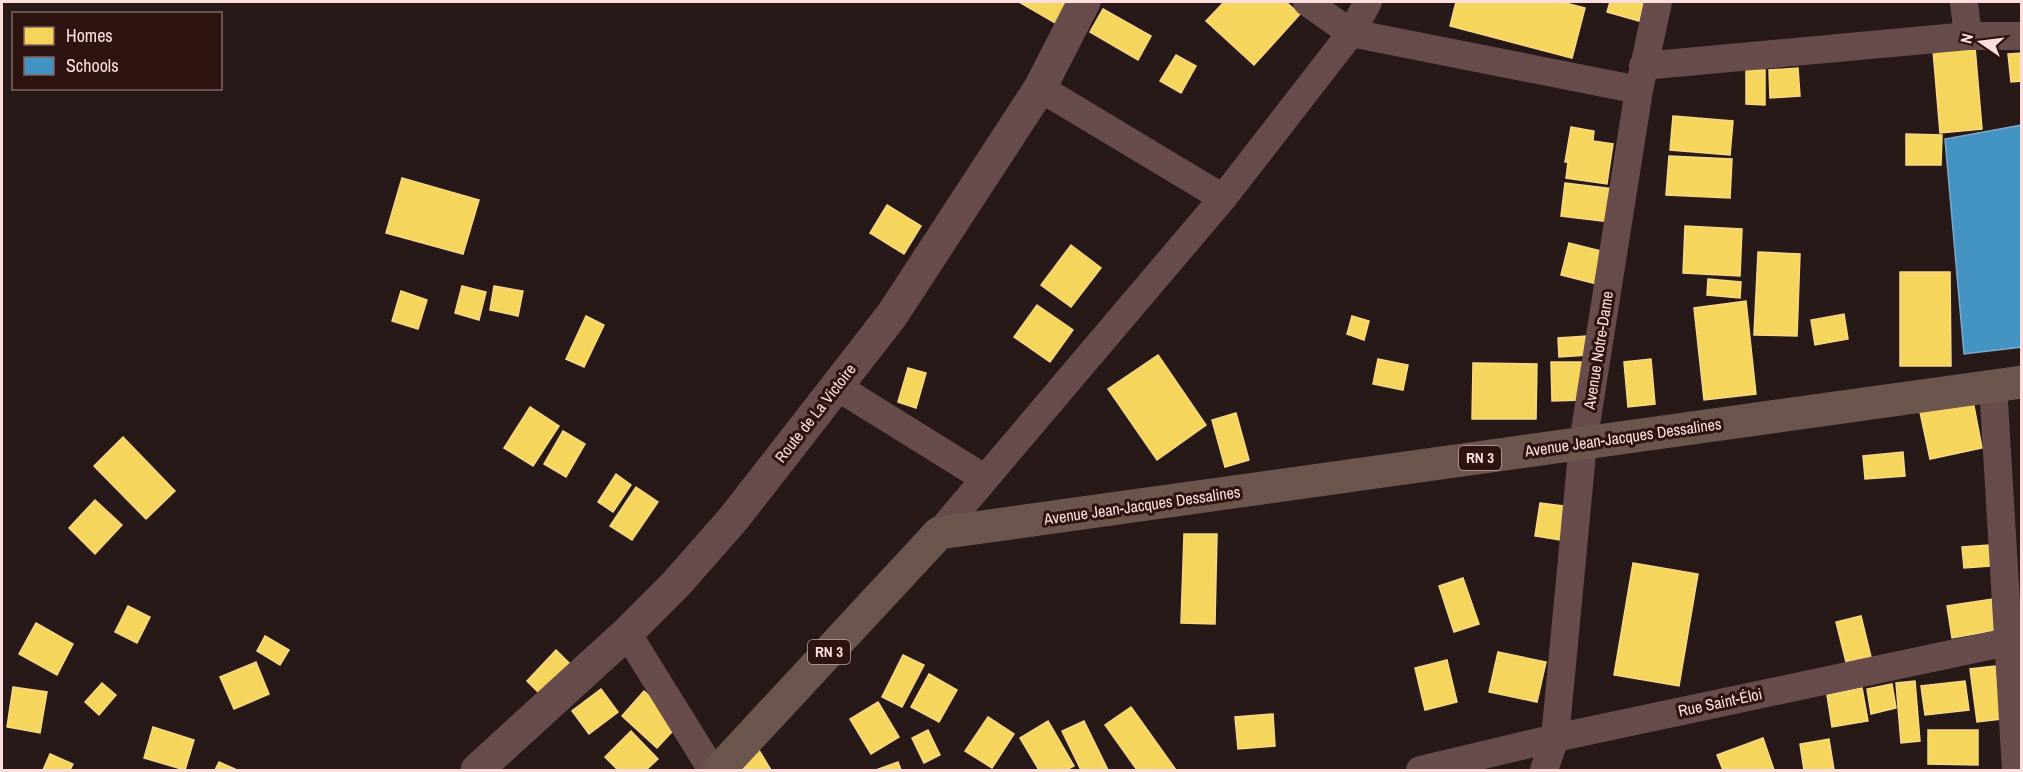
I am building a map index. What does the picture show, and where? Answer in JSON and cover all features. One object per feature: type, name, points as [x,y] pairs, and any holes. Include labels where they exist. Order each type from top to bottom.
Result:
[{"type":"main road","name":"Avenue Jean-Jacques Dessalines","points":[[939,533],[2007,383]]},
{"type":"main road","name":"RN 3","points":[[719,771],[939,533]]},
{"type":"street","name":"Route de La Victoire","points":[[477,771],[627,633],[676,584],[734,518],[891,315],[1040,88],[1084,2]]},
{"type":"street","points":[[1307,2],[1351,33],[1641,78],[1968,36],[2022,36]]},
{"type":"street","points":[[939,533],[1223,198],[1351,33],[1368,2]]},
{"type":"street","name":"Avenue Notre-Dame","points":[[1544,771],[1555,738],[1583,443],[1641,78],[1658,2]]},
{"type":"street","points":[[1964,2],[1968,36]]},
{"type":"street","points":[[1040,88],[1223,198]]},
{"type":"street","points":[[2007,383],[2015,640],[2016,771]]},
{"type":"street","points":[[836,386],[984,478]]},
{"type":"street","points":[[627,633],[712,771]]},
{"type":"street","name":"Rue Saint-Éloi","points":[[1420,771],[1555,738],[2015,640]]},
{"type":"building: Homes","points":[[1019,2],[1070,2],[1057,24]]},
{"type":"building: Homes","points":[[1224,2],[1286,2],[1300,14],[1254,65],[1206,21]]},
{"type":"building: Homes","points":[[1456,2],[1562,2],[1585,8],[1572,58],[1450,26]]},
{"type":"building: Homes","points":[[1610,2],[1645,2],[1639,21],[1607,12]]},
{"type":"building: Homes","points":[[1103,9],[1151,36],[1138,60],[1090,32]]},
{"type":"building: Homes","points":[[1975,47],[1982,129],[1940,133],[1933,50]]},
{"type":"building: Homes","points":[[2022,53],[2022,81],[2011,82],[2008,54]]},
{"type":"building: Homes","points":[[1176,55],[1196,66],[1181,93],[1160,81]]},
{"type":"building: Homes","points":[[1798,68],[1800,96],[1770,98],[1769,70]]},
{"type":"building: Homes","points":[[1746,70],[1765,70],[1765,105],[1746,104]]},
{"type":"building: Homes","points":[[1673,116],[1733,121],[1730,155],[1670,150]]},
{"type":"building: Homes","points":[[1571,127],[1594,131],[1593,141],[1613,144],[1607,184],[1566,178],[1568,162],[1565,162]]},
{"type":"building: Homes","points":[[1906,134],[1942,135],[1941,165],[1906,165]]},
{"type":"building: Homes","points":[[1669,156],[1732,159],[1730,198],[1666,195]]},
{"type":"building: Homes","points":[[402,178],[479,200],[463,254],[386,233]]},
{"type":"building: Homes","points":[[1565,183],[1614,189],[1610,222],[1561,216]]},
{"type":"building: Homes","points":[[887,205],[921,226],[904,254],[870,233]]},
{"type":"building: Homes","points":[[1685,226],[1742,229],[1740,276],[1683,273]]},
{"type":"building: Homes","points":[[1569,243],[1605,252],[1597,284],[1561,275]]},
{"type":"building: Homes","points":[[1071,245],[1101,268],[1071,307],[1041,285]]},
{"type":"building: Homes","points":[[1758,252],[1800,254],[1797,336],[1754,335]]},
{"type":"building: Homes","points":[[1900,272],[1950,272],[1951,366],[1900,366]]},
{"type":"building: Homes","points":[[1708,279],[1741,282],[1740,298],[1707,295]]},
{"type":"building: Homes","points":[[462,286],[486,292],[479,320],[455,313]]},
{"type":"building: Homes","points":[[494,286],[523,291],[518,316],[490,310]]},
{"type":"building: Homes","points":[[401,291],[427,300],[418,329],[392,321]]},
{"type":"building: Homes","points":[[1746,301],[1756,394],[1704,400],[1694,308]]},
{"type":"building: Homes","points":[[1037,305],[1073,330],[1050,362],[1014,337]]},
{"type":"building: Homes","points":[[1844,314],[1848,339],[1815,345],[1811,320]]},
{"type":"building: Homes","points":[[586,316],[604,325],[584,367],[566,359]]},
{"type":"building: Homes","points":[[1352,316],[1369,321],[1364,340],[1347,334]]},
{"type":"building: Homes","points":[[1587,336],[1588,355],[1559,357],[1558,338]]},
{"type":"building: Homes","points":[[1158,355],[1206,425],[1157,460],[1108,389]]},
{"type":"building: Homes","points":[[1378,359],[1408,365],[1403,390],[1373,384]]},
{"type":"building: Homes","points":[[1651,359],[1655,404],[1628,407],[1624,362]]},
{"type":"building: Homes","points":[[1551,362],[1585,362],[1585,400],[1552,401]]},
{"type":"building: Homes","points":[[1473,363],[1537,364],[1536,419],[1472,419]]},
{"type":"building: Homes","points":[[908,368],[926,373],[916,408],[898,402]]},
{"type":"building: Homes","points":[[1973,401],[1982,448],[1930,459],[1920,412]]},
{"type":"building: Homes","points":[[530,407],[559,426],[533,466],[504,448]]},
{"type":"building: Homes","points":[[1236,413],[1249,460],[1225,467],[1212,420]]},
{"type":"building: Homes","points":[[563,431],[585,444],[566,477],[544,464]]},
{"type":"building: Homes","points":[[123,437],[175,491],[146,519],[94,466]]},
{"type":"building: Homes","points":[[1903,452],[1905,476],[1865,479],[1863,456]]},
{"type":"building: Homes","points":[[616,474],[631,485],[613,512],[598,502]]},
{"type":"building: Homes","points":[[636,487],[658,502],[632,540],[610,526]]},
{"type":"building: Homes","points":[[95,500],[122,525],[95,554],[69,528]]},
{"type":"building: Homes","points":[[1540,503],[1571,507],[1566,541],[1535,536]]},
{"type":"building: Homes","points":[[1184,534],[1217,534],[1215,624],[1181,623]]},
{"type":"building: Homes","points":[[1989,545],[1990,566],[1964,568],[1962,547]]},
{"type":"building: Homes","points":[[1633,563],[1698,574],[1679,686],[1614,675]]},
{"type":"building: Homes","points":[[1463,578],[1479,624],[1454,632],[1439,586]]},
{"type":"building: Homes","points":[[1999,598],[2004,629],[1952,638],[1947,606]]},
{"type":"building: Homes","points":[[128,606],[150,617],[137,643],[115,632]]},
{"type":"building: Homes","points":[[1861,616],[1871,657],[1846,662],[1836,622]]},
{"type":"building: Homes","points":[[36,623],[73,644],[57,675],[19,654]]},
{"type":"building: Homes","points":[[265,636],[289,650],[280,665],[257,651]]},
{"type":"building: Homes","points":[[556,650],[571,665],[542,696],[527,681]]},
{"type":"building: Homes","points":[[1498,652],[1546,662],[1537,702],[1489,692]]},
{"type":"building: Homes","points":[[903,655],[924,665],[902,707],[882,697]]},
{"type":"building: Homes","points":[[1447,660],[1457,702],[1425,710],[1415,668]]},
{"type":"building: Homes","points":[[256,662],[269,694],[234,709],[220,677]]},
{"type":"building: Homes","points":[[1995,666],[2001,719],[1977,722],[1970,669]]},
{"type":"building: Homes","points":[[929,674],[957,690],[939,722],[911,707]]},
{"type":"building: Homes","points":[[1915,681],[1920,741],[1901,743],[1896,683]]},
{"type":"building: Homes","points":[[1965,681],[1969,710],[1925,715],[1921,686]]},
{"type":"building: Homes","points":[[102,683],[116,695],[99,715],[85,702]]},
{"type":"building: Homes","points":[[1892,684],[1896,708],[1871,714],[1867,689]]},
{"type":"building: Homes","points":[[13,687],[47,692],[40,733],[7,727]]},
{"type":"building: Homes","points":[[1862,688],[1868,721],[1832,727],[1827,695]]},
{"type":"building: Homes","points":[[601,689],[618,712],[589,734],[572,711]]},
{"type":"building: Homes","points":[[644,691],[680,723],[657,748],[622,716]]},
{"type":"building: Homes","points":[[878,702],[899,737],[871,754],[850,719]]},
{"type":"building: Homes","points":[[1131,707],[1176,770],[1137,770],[1105,725]]},
{"type":"building: Homes","points":[[1273,714],[1275,746],[1238,749],[1235,717]]},
{"type":"building: Homes","points":[[988,717],[1014,734],[992,768],[965,751]]},
{"type":"building: Homes","points":[[1048,721],[1074,766],[1066,770],[1039,770],[1020,738]]},
{"type":"building: Homes","points":[[1084,721],[1108,770],[1081,770],[1062,731]]},
{"type":"building: Homes","points":[[153,727],[194,740],[185,770],[144,758]]},
{"type":"building: Homes","points":[[928,730],[940,755],[924,763],[912,738]]},
{"type":"building: Homes","points":[[1928,730],[1978,730],[1978,765],[1928,764]]},
{"type":"building: Homes","points":[[631,731],[658,759],[646,770],[618,770],[605,757]]},
{"type":"building: Homes","points":[[1763,738],[1774,770],[1723,770],[1717,755]]},
{"type":"building: Homes","points":[[1829,739],[1834,770],[1804,770],[1800,744]]},
{"type":"building: Homes","points":[[757,747],[771,770],[733,770]]},
{"type":"building: Homes","points":[[50,754],[73,764],[70,770],[43,770]]},
{"type":"building: Homes","points":[[219,762],[237,770],[215,770]]},
{"type":"building: Homes","points":[[898,762],[901,770],[876,770]]},
{"type":"building: Schools","points":[[2022,125],[2022,347],[1964,354],[1945,139]]}]
